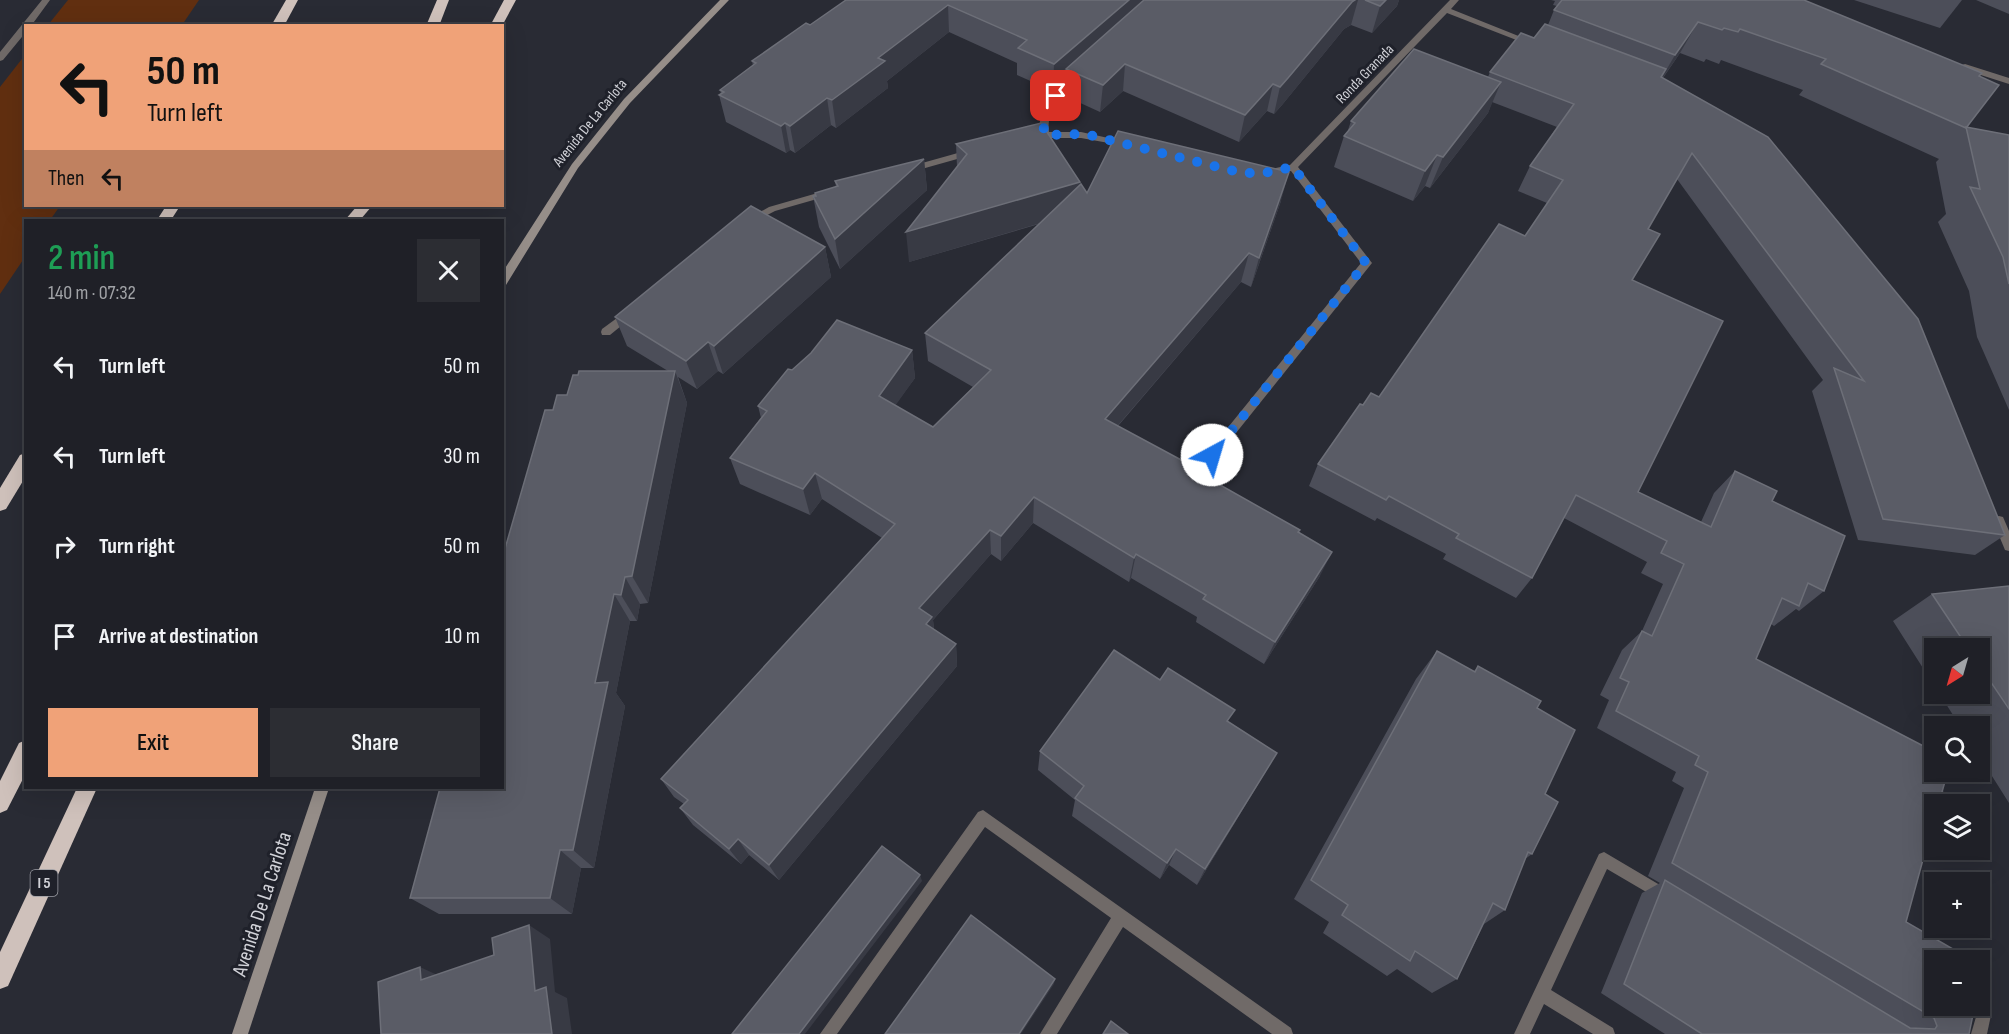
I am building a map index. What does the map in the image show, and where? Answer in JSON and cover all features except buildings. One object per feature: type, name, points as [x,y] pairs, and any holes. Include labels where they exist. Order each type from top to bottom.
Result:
[{"type":"highway","points":[[278,24],[292,0]]},
{"type":"highway","points":[[433,24],[444,0]]},
{"type":"highway","points":[[497,24],[510,0]]},
{"type":"highway","points":[[351,219],[364,207]]},
{"type":"highway","points":[[0,504],[24,463]]},
{"type":"highway","points":[[0,803],[24,754]]},
{"type":"highway","name":"I 5","points":[[0,978],[87,789]]},
{"type":"main road","name":"Avenida De La Carlota","points":[[504,279],[575,166],[627,101],[725,0]]},
{"type":"main road","name":"Avenida De La Carlota","points":[[240,1034],[322,789]]},
{"type":"street","points":[[28,24],[46,0]]},
{"type":"street","name":"Ronda Granada","points":[[1293,167],[1455,0]]},
{"type":"street","points":[[1446,10],[1543,47]]},
{"type":"street","points":[[0,58],[24,28]]},
{"type":"street","points":[[1954,63],[2009,81]]},
{"type":"street","points":[[1045,135],[1042,123],[1046,109],[1056,96],[1085,70]]},
{"type":"street","points":[[1021,138],[1085,134],[1142,148]]},
{"type":"street","points":[[897,173],[987,147]]},
{"type":"street","points":[[1212,455],[1366,263],[1293,167],[1253,173]]},
{"type":"street","points":[[735,229],[772,209],[840,189]]},
{"type":"street","points":[[606,332],[634,310]]},
{"type":"street","points":[[1995,513],[2009,546]]},
{"type":"street","points":[[828,1034],[982,817],[1285,1034]]},
{"type":"street","points":[[1522,1034],[1604,859],[1674,901]]},
{"type":"street","points":[[1048,1034],[1120,916]]},
{"type":"street","points":[[1541,993],[1607,1034]]},
{"type":"street","points":[[1978,1034],[1983,1016]]},
{"type":"shaded area","points":[[68,0],[199,0],[183,24],[49,24]]},
{"type":"shaded area","points":[[24,56],[24,207],[59,207],[51,219],[24,219],[24,258],[0,294],[0,87]]},
{"type":"route","points":[[1056,96],[1046,109],[1042,123],[1045,135],[1085,134],[1242,173],[1264,173],[1293,167],[1366,263],[1212,455]]}]
